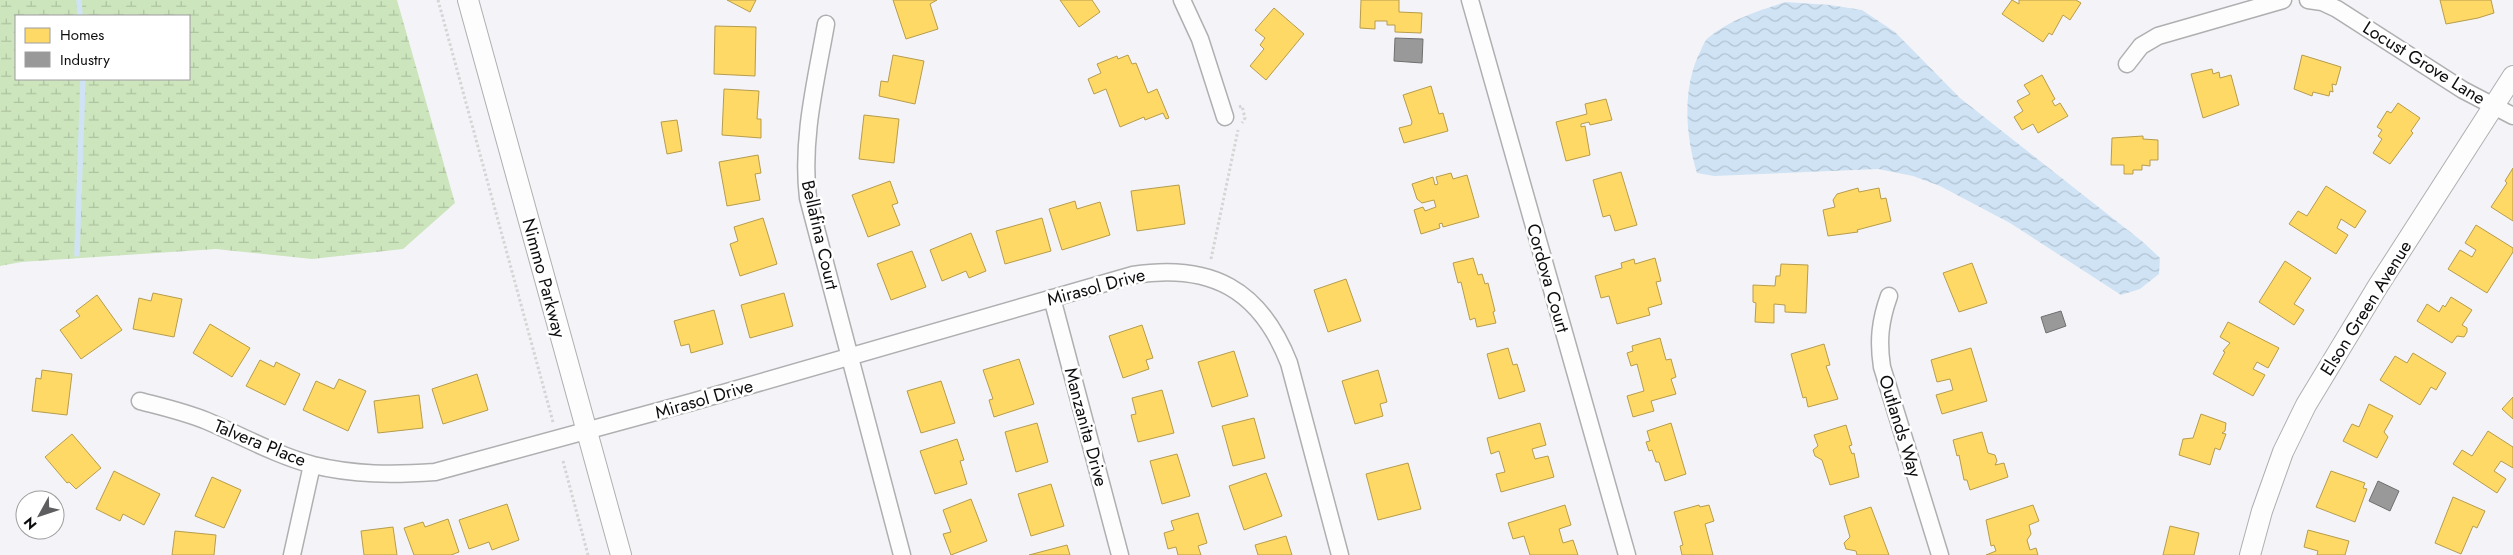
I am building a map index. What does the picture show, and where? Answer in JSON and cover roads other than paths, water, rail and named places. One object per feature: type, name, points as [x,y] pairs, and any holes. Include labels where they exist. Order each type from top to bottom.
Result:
[{"type":"street","name":"Nimmo Parkway","points":[[468,0],[621,555]]},
{"type":"street","points":[[1182,0],[1200,39],[1225,114]]},
{"type":"street","name":"Cordova Court","points":[[1470,0],[1627,555]]},
{"type":"street","points":[[2127,64],[2141,46],[2158,36],[2283,0]]},
{"type":"street","name":"Locust Grove Lane","points":[[2308,0],[2322,2],[2337,8],[2462,90],[2513,116]]},
{"type":"street","name":"Bellafina Court","points":[[826,24],[807,131],[805,176],[813,219],[850,357]]},
{"type":"street","name":"Elson Green Avenue","points":[[2250,555],[2262,510],[2277,469],[2306,405],[2378,286],[2513,76]]},
{"type":"street","name":"Mirasol Drive","points":[[587,432],[1133,275],[1159,271],[1181,271],[1202,275],[1222,283],[1258,309],[1281,342],[1289,363],[1340,555]]},
{"type":"street","name":"Outlands Way","points":[[1889,296],[1881,320],[1879,346],[1882,367],[1940,555]]},
{"type":"street","name":"Manzanita Drive","points":[[1052,298],[1120,555]]},
{"type":"street","points":[[850,357],[902,555]]},
{"type":"street","name":"Talvera Place","points":[[140,401],[206,421],[286,456],[312,465],[366,474],[395,475],[435,472],[587,432]]},
{"type":"street","points":[[292,555],[312,465]]},
{"type":"water","points":[[1785,2],[1830,5],[1862,10],[1895,32],[1960,98],[2143,242],[2160,258],[2159,274],[2140,289],[2121,295],[2010,223],[1940,186],[1913,176],[1878,169],[1714,176],[1697,173],[1690,143],[1687,111],[1691,79],[1703,44],[1709,37],[1726,25],[1755,12]]},
{"type":"waterway","points":[[79,0],[80,15]]},
{"type":"waterway","points":[[77,254],[83,80]]}]
